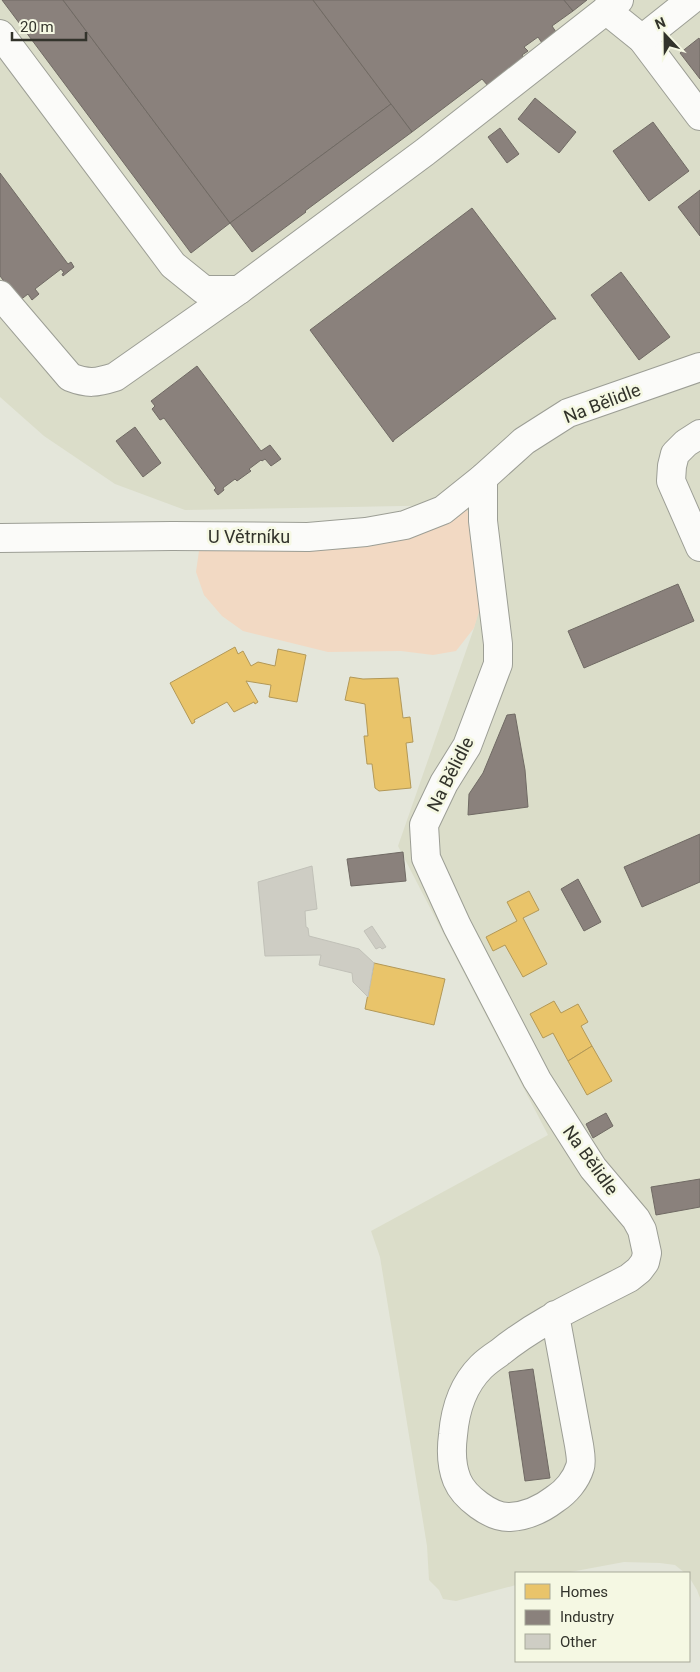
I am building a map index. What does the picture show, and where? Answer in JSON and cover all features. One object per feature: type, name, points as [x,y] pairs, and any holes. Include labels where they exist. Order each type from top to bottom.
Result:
[{"type":"street","points":[[642,39],[691,0]]},
{"type":"street","points":[[0,294],[70,377],[84,383],[99,383],[115,377],[239,290],[425,152],[613,5],[642,39],[700,116]]},
{"type":"street","points":[[0,34],[173,265],[204,290],[239,290]]},
{"type":"street","name":"Na Bělidle","points":[[555,1315],[581,1465],[576,1477],[562,1494],[547,1505],[528,1514],[508,1517],[484,1509],[469,1498],[457,1480],[451,1455],[454,1417],[467,1385],[481,1367],[515,1340],[555,1315],[630,1278],[645,1262],[647,1253],[642,1230],[636,1219],[588,1161],[537,1080],[457,926],[426,858],[424,825],[444,783],[467,746],[498,664],[498,644],[483,521],[483,478],[524,441],[568,413],[700,367]]},
{"type":"street","points":[[700,434],[686,443],[675,454],[672,466],[672,481],[700,547]]},
{"type":"street","name":"U Větrníku","points":[[0,538],[308,536],[366,532],[406,524],[443,510],[483,478]]},
{"type":"shaded area","points":[[0,0],[700,0],[700,1598],[690,1579],[690,1572],[684,1572],[675,1565],[660,1563],[624,1562],[570,1572],[515,1572],[515,1585],[456,1601],[443,1599],[439,1590],[429,1580],[427,1546],[380,1257],[371,1231],[548,1135],[398,846],[474,628],[481,602],[457,505],[185,510],[115,484],[44,436],[0,397]]},
{"type":"shaded area","points":[[466,508],[470,517],[482,602],[474,628],[456,651],[433,655],[401,651],[328,652],[243,631],[222,616],[204,595],[196,572],[199,551],[216,542]]},
{"type":"building: Homes","points":[[235,647],[238,654],[243,651],[251,666],[258,662],[275,666],[278,649],[306,655],[297,702],[269,697],[271,685],[246,681],[258,702],[255,704],[254,702],[234,712],[227,702],[194,720],[195,722],[192,724],[170,683]]},
{"type":"building: Homes","points":[[350,677],[363,679],[398,678],[403,718],[410,717],[413,742],[406,743],[411,788],[379,791],[375,788],[372,764],[367,764],[364,736],[368,736],[365,704],[345,700]]},
{"type":"building: Homes","points":[[529,891],[539,910],[523,918],[547,964],[523,977],[505,945],[493,951],[486,937],[517,921],[507,902]]},
{"type":"building: Homes","points":[[374,963],[445,979],[434,1025],[365,1009]]},
{"type":"building: Homes","points":[[554,1001],[561,1013],[578,1004],[588,1022],[581,1026],[592,1046],[568,1061],[553,1033],[543,1038],[530,1014]]},
{"type":"building: Homes","points":[[592,1046],[612,1081],[587,1095],[568,1061]]},
{"type":"building: Industry","points":[[2,0],[63,0],[230,223],[191,253]]},
{"type":"building: Industry","points":[[63,0],[313,0],[391,104],[230,223]]},
{"type":"building: Industry","points":[[313,0],[564,0],[573,11],[552,26],[556,32],[542,43],[538,37],[524,47],[528,51],[522,55],[525,60],[489,87],[482,79],[412,132]]},
{"type":"building: Industry","points":[[564,0],[587,0],[573,11]]},
{"type":"building: Industry","points":[[699,38],[700,40],[700,79],[680,53]]},
{"type":"building: Industry","points":[[535,98],[576,132],[559,153],[518,119]]},
{"type":"building: Industry","points":[[391,104],[412,132],[252,252],[230,223]]},
{"type":"building: Industry","points":[[653,122],[689,171],[649,201],[613,151]]},
{"type":"building: Industry","points":[[500,128],[519,154],[507,163],[488,137]]},
{"type":"building: Industry","points":[[0,173],[68,264],[71,262],[74,267],[63,276],[62,274],[64,273],[61,269],[35,289],[39,294],[32,300],[28,294],[19,301],[0,276]]},
{"type":"building: Industry","points":[[700,190],[700,236],[678,207]]},
{"type":"building: Industry","points":[[472,208],[556,319],[553,319],[393,442],[310,330]]},
{"type":"building: Industry","points":[[621,272],[670,337],[639,360],[591,295]]},
{"type":"building: Industry","points":[[197,366],[261,451],[270,445],[281,459],[271,466],[265,459],[261,460],[249,469],[251,471],[223,488],[224,490],[218,495],[214,490],[216,488],[164,418],[160,420],[152,409],[155,406],[151,401]]},
{"type":"building: Industry","points":[[135,427],[161,463],[143,477],[116,441]]},
{"type":"building: Industry","points":[[678,584],[694,621],[584,668],[568,631]]},
{"type":"building: Industry","points":[[515,714],[525,770],[528,807],[468,815],[469,794],[483,773],[507,715]]},
{"type":"building: Industry","points":[[700,834],[700,882],[642,907],[624,867]]},
{"type":"building: Industry","points":[[403,852],[406,881],[351,886],[347,859]]},
{"type":"building: Industry","points":[[578,879],[601,922],[584,931],[561,889]]},
{"type":"building: Industry","points":[[606,1113],[613,1126],[593,1138],[586,1124]]},
{"type":"building: Industry","points":[[700,1179],[700,1207],[656,1215],[651,1187]]},
{"type":"building: Industry","points":[[533,1369],[550,1478],[525,1481],[509,1372]]},
{"type":"building: Other","points":[[312,866],[317,909],[305,911],[306,927],[308,928],[309,936],[359,949],[374,963],[368,997],[353,982],[352,973],[319,965],[321,955],[265,956],[258,882]]},
{"type":"building: Other","points":[[372,926],[386,947],[376,949],[364,931]]}]
